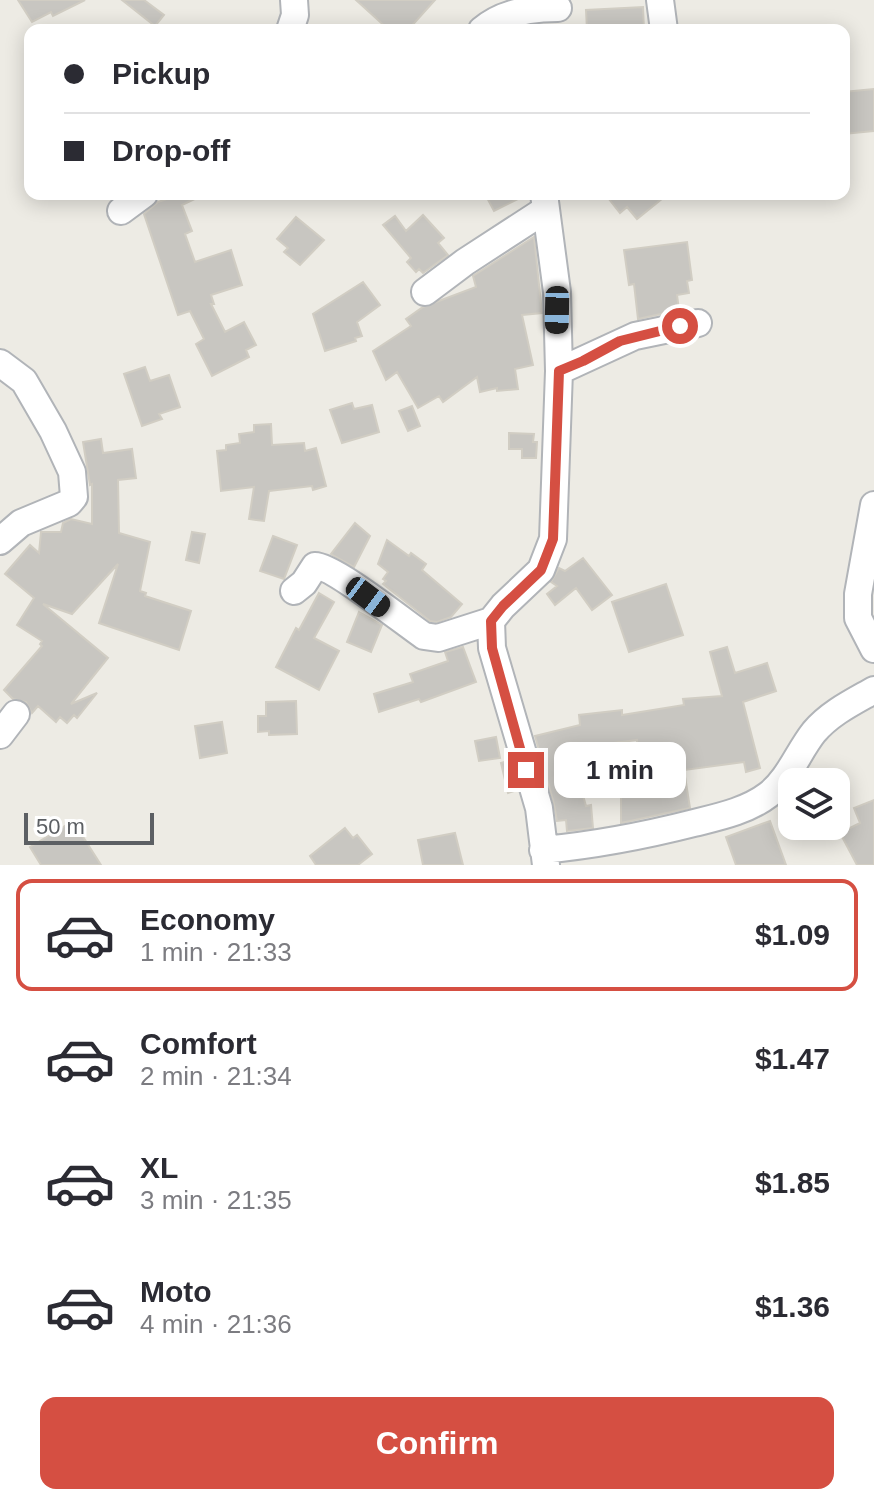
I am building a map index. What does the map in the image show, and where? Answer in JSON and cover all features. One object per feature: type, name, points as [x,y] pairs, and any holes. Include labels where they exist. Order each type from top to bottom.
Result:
[{"type":"street","points":[[292,24],[294,0]]},
{"type":"street","points":[[660,0],[663,24]]},
{"type":"street","points":[[489,24],[509,15],[557,13]]},
{"type":"street","points":[[121,211],[136,200]]},
{"type":"street","points":[[294,591],[318,565],[341,576],[424,636],[438,638],[491,621],[541,570],[553,539],[559,371],[557,292],[544,202],[425,292]]},
{"type":"street","points":[[559,371],[635,336],[698,323]]},
{"type":"street","points":[[0,363],[24,381],[53,431],[72,472],[74,497],[69,503],[21,523],[0,541]]},
{"type":"street","points":[[874,505],[858,594],[858,618],[874,649]]},
{"type":"street","points":[[491,621],[492,648],[539,808],[545,858],[721,816],[754,803],[767,796],[782,781],[813,733],[827,718],[874,690]]},
{"type":"street","points":[[0,735],[16,714]]},
{"type":"building","points":[[18,0],[85,0],[53,16],[51,12],[32,22]]},
{"type":"building","points":[[122,0],[144,0],[164,15],[157,24]]},
{"type":"building","points":[[356,0],[435,0],[413,24],[382,24]]},
{"type":"building","points":[[643,7],[644,24],[587,24],[586,10]]},
{"type":"building","points":[[874,89],[874,131],[850,133],[850,91]]},
{"type":"building","points":[[192,200],[182,205],[192,231],[185,234],[195,262],[231,250],[242,285],[211,295],[214,304],[211,304],[225,332],[244,322],[256,345],[246,350],[249,357],[212,376],[196,344],[204,339],[190,311],[178,315],[144,214],[158,202]]},
{"type":"building","points":[[488,200],[516,200],[494,211]]},
{"type":"building","points":[[610,200],[661,200],[637,219],[627,207],[620,213]]},
{"type":"building","points":[[423,215],[444,238],[438,243],[448,255],[423,273],[419,269],[416,272],[407,262],[411,258],[383,225],[395,216],[406,231]]},
{"type":"building","points":[[296,217],[324,240],[300,265],[284,252],[288,248],[277,239]]},
{"type":"building","points":[[534,237],[542,313],[522,315],[533,365],[515,369],[518,389],[497,391],[497,388],[480,392],[477,377],[443,402],[439,396],[418,408],[397,372],[386,380],[373,351],[411,326],[406,319],[423,307],[476,287],[473,276]]},
{"type":"building","points":[[687,242],[692,280],[687,281],[689,293],[677,295],[679,310],[638,319],[634,284],[629,285],[624,250]]},
{"type":"building","points":[[363,282],[380,305],[357,322],[362,336],[325,351],[313,314]]},
{"type":"building","points":[[145,367],[150,381],[169,375],[180,407],[159,414],[162,419],[142,426],[124,374]]},
{"type":"building","points":[[352,403],[354,409],[372,405],[379,432],[342,443],[330,410]]},
{"type":"building","points":[[412,406],[420,426],[408,431],[399,411]]},
{"type":"building","points":[[271,424],[272,445],[304,443],[305,451],[316,448],[326,486],[313,490],[312,486],[269,491],[264,521],[249,519],[254,487],[221,491],[217,451],[226,450],[226,445],[240,443],[239,434],[254,432],[254,425]]},
{"type":"building","points":[[509,433],[534,434],[536,458],[522,458],[522,449],[509,449]]},
{"type":"building","points":[[101,439],[103,453],[132,449],[136,478],[118,480],[119,533],[150,542],[140,591],[146,593],[145,596],[191,611],[179,650],[99,623],[118,564],[72,614],[43,604],[108,658],[71,704],[97,693],[77,718],[74,715],[67,723],[60,717],[56,722],[38,706],[32,713],[26,702],[13,699],[4,690],[42,646],[42,641],[17,625],[34,598],[5,574],[30,545],[39,553],[41,532],[61,532],[63,523],[71,519],[92,524],[92,484],[83,442]]},
{"type":"building","points":[[355,523],[370,536],[354,567],[331,554]]},
{"type":"building","points":[[192,532],[205,534],[199,563],[186,560]]},
{"type":"building","points":[[273,536],[297,545],[284,579],[260,571]]},
{"type":"building","points":[[387,540],[426,564],[422,570],[462,604],[451,617],[430,621],[383,584],[388,572],[378,564]]},
{"type":"building","points":[[583,558],[612,595],[592,610],[576,588],[555,605],[547,594],[557,586],[551,582],[559,568],[565,571]]},
{"type":"building","points":[[666,584],[683,635],[629,652],[612,602]]},
{"type":"building","points":[[319,593],[334,602],[314,638],[339,651],[319,690],[276,667]]},
{"type":"building","points":[[359,612],[382,625],[371,652],[347,642]]},
{"type":"building","points":[[463,647],[476,682],[421,702],[419,699],[379,712],[374,694],[413,682],[410,674],[448,661],[445,652]]},
{"type":"building","points":[[727,647],[735,673],[767,663],[776,691],[743,702],[760,768],[746,772],[744,762],[684,770],[690,808],[621,823],[621,785],[639,786],[637,740],[575,748],[580,769],[576,770],[586,806],[591,805],[593,828],[567,831],[566,820],[557,821],[535,736],[580,725],[579,715],[622,710],[622,715],[684,705],[683,699],[722,696],[710,652]]},
{"type":"building","points":[[296,701],[297,734],[269,735],[269,731],[258,732],[258,716],[266,716],[266,702]]},
{"type":"building","points":[[222,722],[227,753],[200,758],[195,726]]},
{"type":"building","points":[[496,737],[500,758],[479,761],[475,741]]},
{"type":"building","points":[[508,761],[517,790],[508,793],[501,763]]},
{"type":"building","points":[[874,800],[874,865],[857,865],[844,840],[850,840],[850,828],[860,823],[854,808]]},
{"type":"building","points":[[73,821],[101,865],[41,865],[30,847]]},
{"type":"building","points":[[770,821],[786,865],[736,865],[726,837]]},
{"type":"building","points":[[345,828],[353,838],[357,835],[372,854],[358,865],[316,865],[310,856]]},
{"type":"building","points":[[455,833],[463,865],[423,865],[418,840]]},
{"type":"route","points":[[526,770],[492,648],[491,621],[541,570],[553,539],[559,371],[620,341],[680,326]]}]
